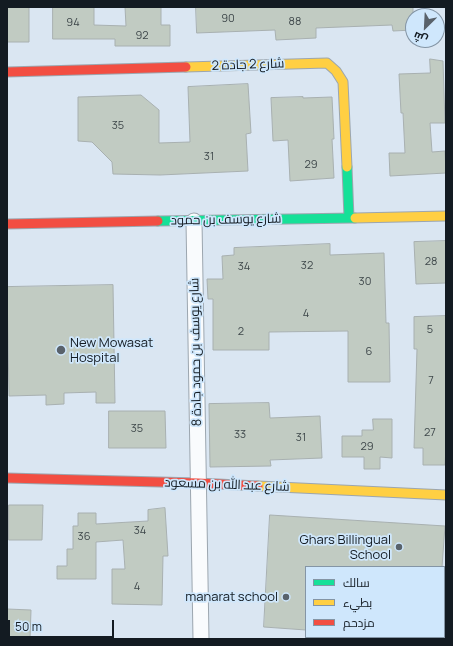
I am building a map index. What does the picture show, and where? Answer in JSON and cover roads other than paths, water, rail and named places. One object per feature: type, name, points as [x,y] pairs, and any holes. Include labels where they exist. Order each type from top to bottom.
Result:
[{"type":"street","name":"شارع 2 جادة 2","points":[[7,72],[327,63],[334,67],[340,74],[343,82],[348,218]]},
{"type":"street","name":"شارع يوسف بن حمود","points":[[7,224],[446,216]]},
{"type":"street","name":"شارع يوسف بن حمود جادة 8","points":[[194,221],[201,639]]},
{"type":"street","name":"شارع عبد الله بن مسعود","points":[[7,478],[198,483],[446,495]]},
{"type":"place","name":"New Mowasat Hospital","points":[[61,350]]},
{"type":"place","name":"Ghars Billingual School","points":[[399,547]]},
{"type":"place","name":"manarat school","points":[[286,597]]}]
